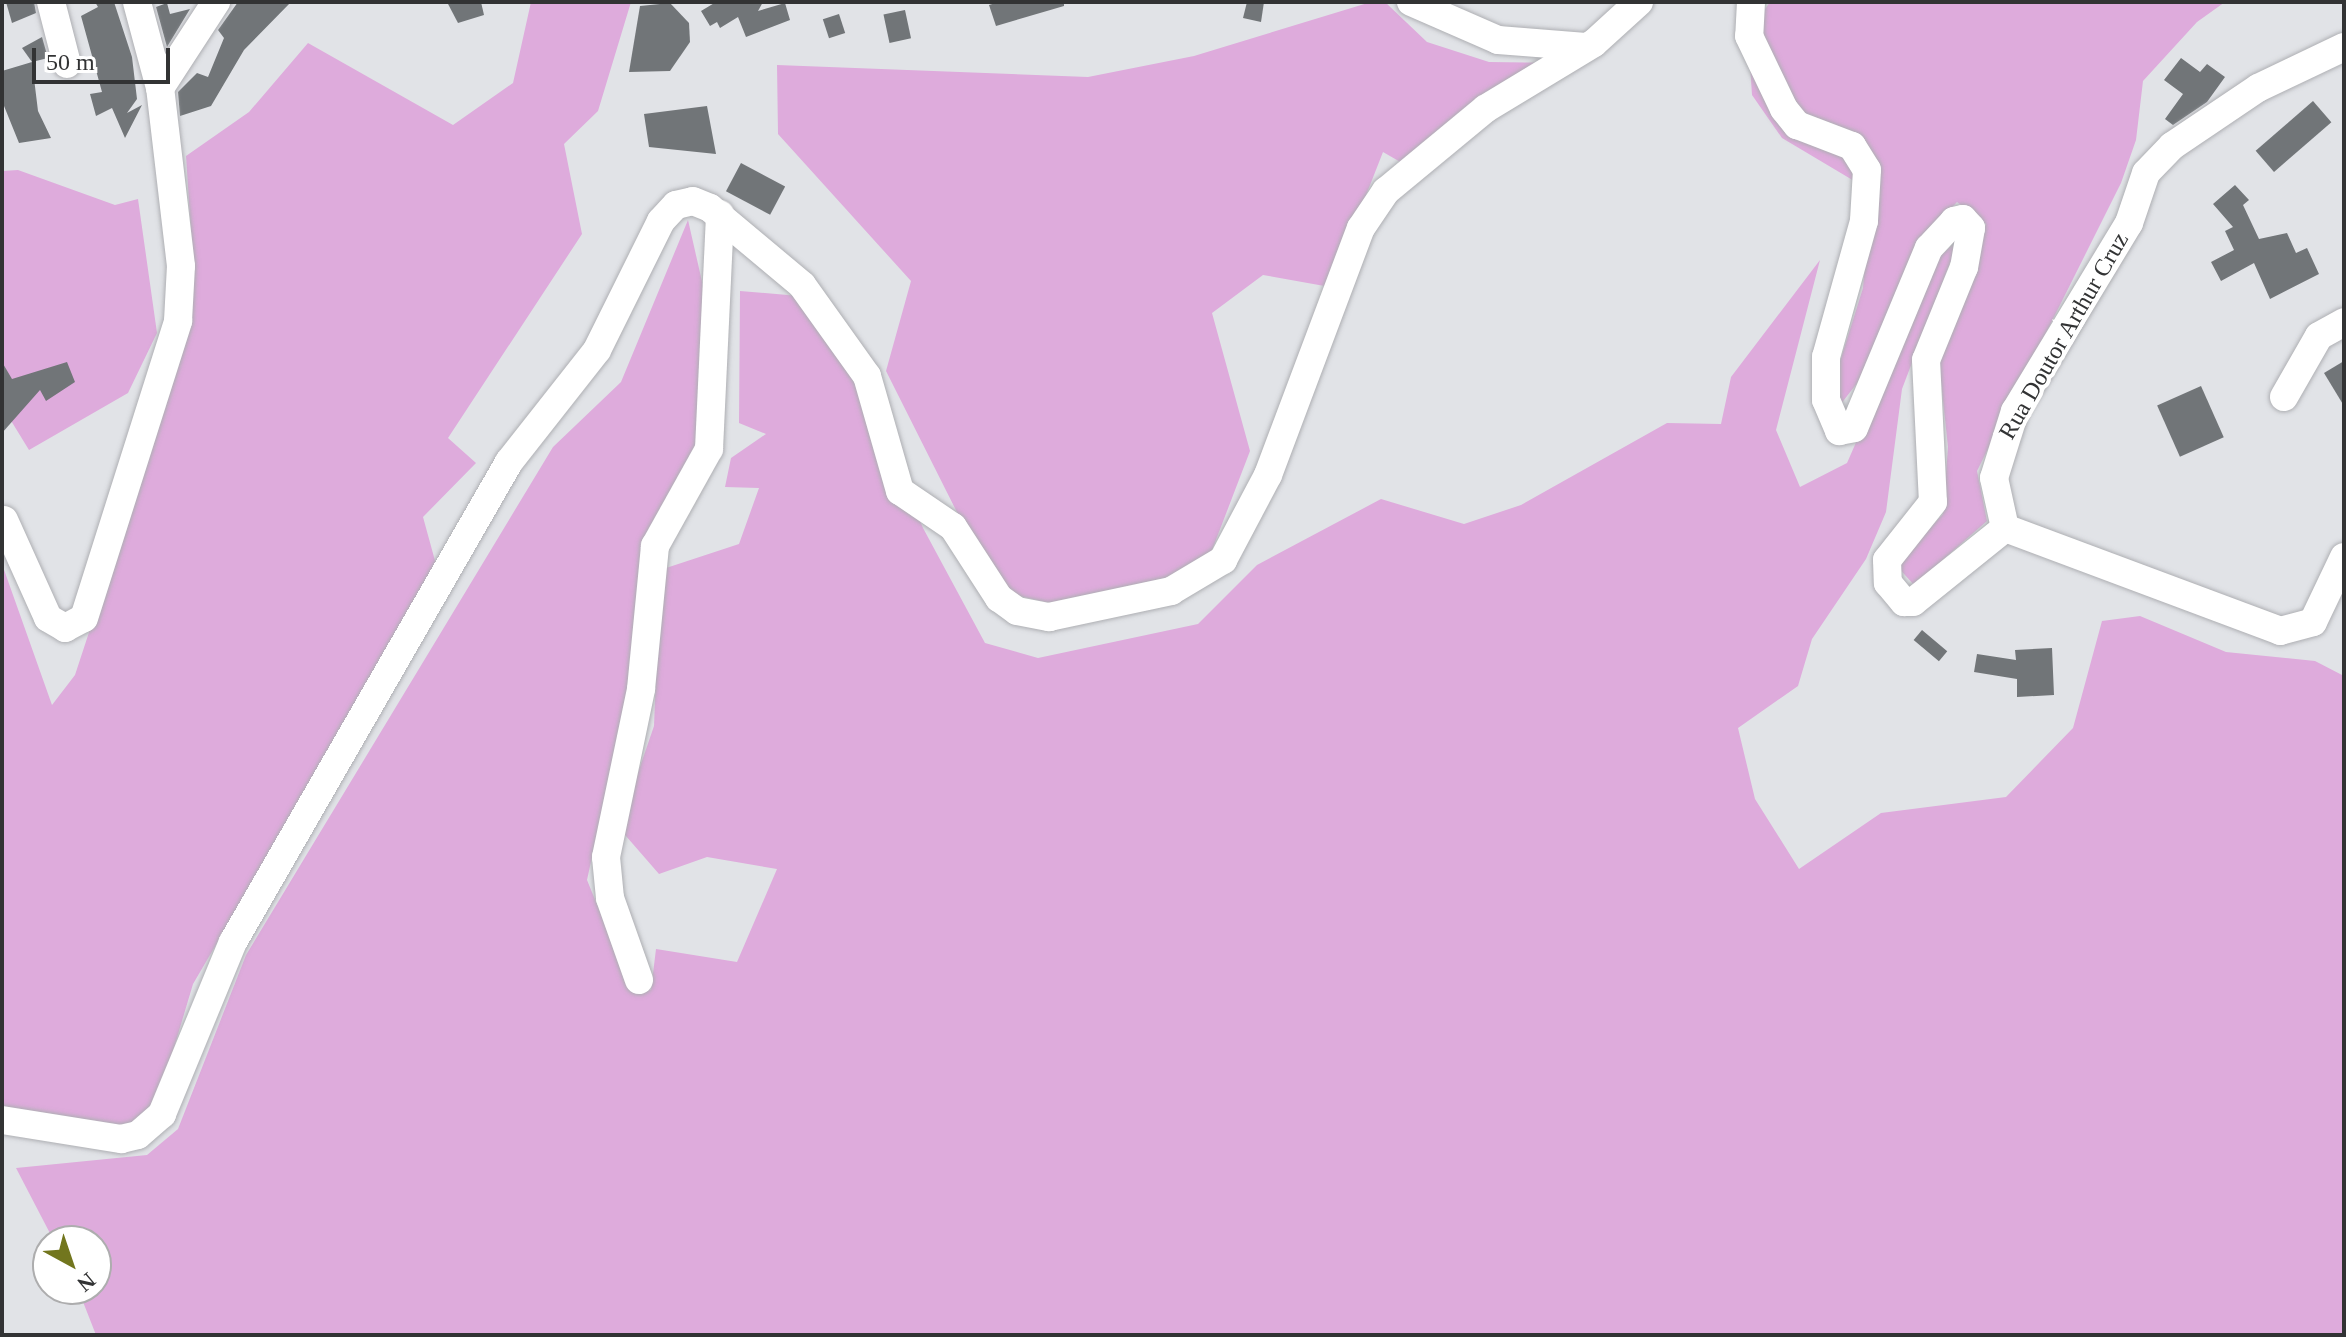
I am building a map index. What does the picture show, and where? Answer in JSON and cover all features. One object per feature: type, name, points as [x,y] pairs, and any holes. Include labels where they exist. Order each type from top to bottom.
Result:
[{"type":"street","points":[[51,2],[67,64]]},
{"type":"street","points":[[4,520],[48,618],[65,628],[84,618],[178,321],[181,266],[160,88],[137,2]]},
{"type":"street","points":[[160,88],[216,2]]},
{"type":"street","points":[[1411,2],[1498,40],[1587,47]]},
{"type":"street","points":[[2,1120],[121,1139],[138,1135],[162,1114],[233,942],[509,462],[597,350],[661,221],[676,205],[693,201],[720,214],[781,262],[855,355],[867,376],[900,491],[953,527],[999,598],[1017,611],[1049,617],[1171,591],[1223,560],[1253,509],[1321,327],[1373,209],[1402,174],[1485,109],[1587,47],[1639,2]]},
{"type":"street","points":[[1751,2],[1749,36],[1784,109],[1797,125],[1852,146],[1867,170],[1864,221],[1826,357],[1826,400],[1839,431],[1854,428],[1929,248],[1954,221],[1963,219],[1971,228],[1964,267],[1926,360],[1933,502],[1887,560],[1888,583],[1904,602],[1913,602],[2005,528],[2280,631],[2313,622],[2344,557]]},
{"type":"street","name":"Rua Doutor Arthur Cruz","points":[[2005,528],[1994,478],[2000,446],[2103,258],[2129,223],[2146,173],[2172,146],[2245,96],[2344,47]]},
{"type":"street","points":[[639,980],[610,898],[606,857],[641,689],[655,546],[701,467],[712,433],[711,304],[720,214]]},
{"type":"street","points":[[2284,397],[2319,336],[2344,322]]},
{"type":"shaded area","points":[[531,2],[631,2],[598,111],[564,144],[582,234],[448,438],[476,463],[423,517],[437,568],[193,984],[159,1098],[124,1134],[2,1108],[2,564],[52,705],[75,675],[183,346],[193,262],[186,156],[249,112],[308,43],[453,125],[513,83]]},
{"type":"shaded area","points":[[1371,2],[1385,2],[1427,42],[1489,62],[1564,63],[1416,171],[1383,152],[1330,287],[1263,275],[1212,313],[1250,451],[1209,558],[1157,584],[1050,603],[1010,594],[980,558],[886,371],[911,281],[778,134],[777,65],[1088,77],[1194,56]]},
{"type":"shaded area","points":[[1770,2],[2225,2],[2197,22],[2143,81],[2136,140],[2121,183],[1977,471],[1987,521],[1914,585],[1896,565],[1943,514],[1948,447],[1939,363],[1986,224],[1957,202],[1922,241],[1858,382],[1840,405],[1837,371],[1863,288],[1871,191],[1782,138],[1752,95],[1748,34]]},
{"type":"shaded area","points":[[18,170],[115,205],[138,199],[157,333],[128,393],[29,450],[2,406],[2,171]]},
{"type":"shaded area","points":[[688,220],[706,299],[711,451],[643,545],[631,678],[587,880],[630,985],[651,990],[656,949],[737,962],[777,869],[707,857],[659,874],[619,828],[654,726],[660,570],[739,544],[759,488],[725,487],[731,458],[766,434],[739,423],[740,291],[799,296],[848,352],[923,528],[985,643],[1038,658],[1198,624],[1257,565],[1381,499],[1464,524],[1521,505],[1667,423],[1721,424],[1731,377],[1820,260],[1776,430],[1800,487],[1847,463],[1936,260],[1959,239],[1902,389],[1886,512],[1866,559],[1812,639],[1798,686],[1738,728],[1755,799],[1799,869],[1881,813],[2006,797],[2073,728],[2102,621],[2140,616],[2226,652],[2315,661],[2344,676],[2344,1335],[96,1335],[84,1305],[112,1305],[112,1225],[46,1225],[16,1168],[147,1155],[178,1129],[246,955],[553,447],[621,382]]},
{"type":"building","points":[[6,2],[34,2],[36,13],[12,23]]},
{"type":"building","points":[[95,2],[114,2],[132,57],[137,99],[127,113],[142,105],[125,138],[112,108],[96,116],[90,94],[102,92],[81,16],[98,7]]},
{"type":"building","points":[[238,2],[291,2],[244,50],[211,106],[180,116],[178,92],[197,73],[208,77],[224,38],[218,30]]},
{"type":"building","points":[[447,2],[481,2],[484,15],[458,23]]},
{"type":"building","points":[[716,2],[763,2],[758,11],[785,3],[790,20],[746,37],[738,17],[720,28],[717,22],[710,26],[701,11]]},
{"type":"building","points":[[999,2],[1064,2],[1064,6],[996,26],[989,5]]},
{"type":"building","points":[[1247,2],[1264,2],[1261,22],[1243,18]]},
{"type":"building","points":[[167,3],[170,14],[190,9],[167,47],[156,7]]},
{"type":"building","points":[[670,3],[689,23],[690,42],[670,71],[629,72],[640,6]]},
{"type":"building","points":[[905,10],[911,38],[890,43],[883,15]]},
{"type":"building","points":[[839,14],[845,33],[829,38],[823,19]]},
{"type":"building","points":[[42,37],[48,58],[32,62],[22,48]]},
{"type":"building","points":[[2181,58],[2200,72],[2207,64],[2225,77],[2207,102],[2173,125],[2165,119],[2183,94],[2164,80]]},
{"type":"building","points":[[32,62],[38,111],[51,138],[19,143],[2,101],[2,71]]},
{"type":"building","points":[[2313,101],[2331,122],[2274,172],[2256,151]]},
{"type":"building","points":[[707,106],[716,154],[649,147],[644,114]]},
{"type":"building","points":[[741,163],[785,186],[770,215],[726,191]]},
{"type":"building","points":[[2235,185],[2249,200],[2243,205],[2259,239],[2287,233],[2296,253],[2307,248],[2319,274],[2270,299],[2254,263],[2221,281],[2211,262],[2234,250],[2225,231],[2233,227],[2213,204]]},
{"type":"building","points":[[2344,361],[2344,406],[2324,373]]},
{"type":"building","points":[[2,362],[12,379],[67,362],[75,382],[46,401],[40,390],[2,433]]},
{"type":"building","points":[[2201,386],[2224,437],[2180,457],[2157,406]]},
{"type":"building","points":[[1922,630],[1947,651],[1939,661],[1914,640]]},
{"type":"building","points":[[2052,648],[2054,695],[2017,697],[2017,679],[1974,672],[1977,654],[2016,660],[2015,650]]}]
